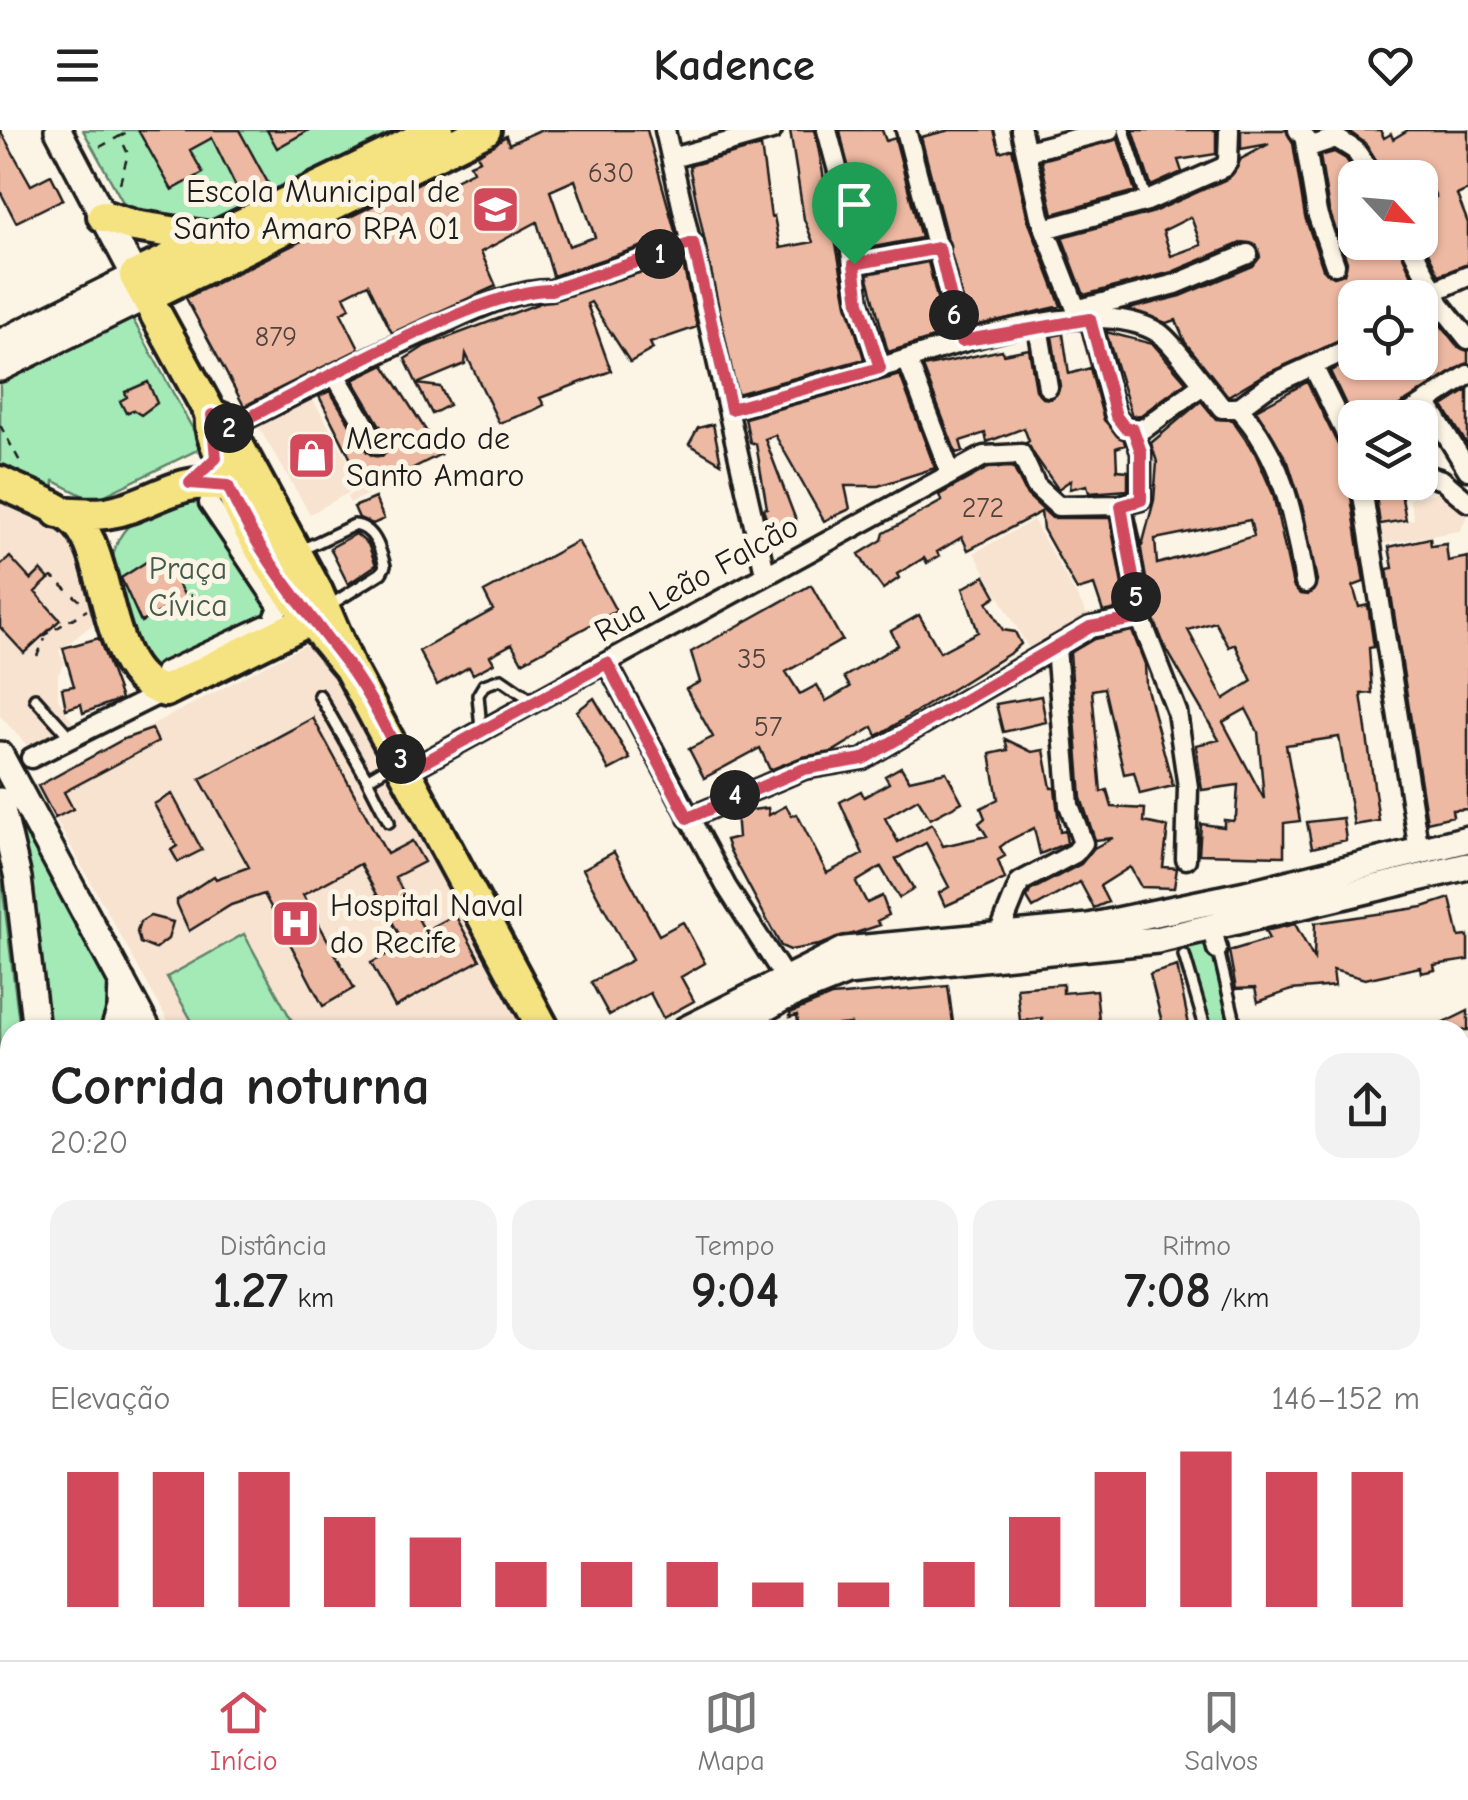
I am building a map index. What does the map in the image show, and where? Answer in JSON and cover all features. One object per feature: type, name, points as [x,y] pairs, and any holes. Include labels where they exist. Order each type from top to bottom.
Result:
[{"type":"main road","points":[[58,130],[220,430],[296,553],[317,607]]},
{"type":"main road","points":[[0,368],[141,286],[210,238],[438,130]]},
{"type":"main road","points":[[0,343],[141,286],[485,130]]},
{"type":"main road","points":[[103,216],[134,226],[210,238]]},
{"type":"main road","points":[[209,491],[220,430]]},
{"type":"main road","points":[[14,479],[76,523],[84,535],[115,634],[142,679],[165,682],[317,607]]},
{"type":"main road","points":[[58,512],[107,513],[209,491],[252,501],[317,607],[405,765],[539,1020]]},
{"type":"main road","points":[[0,754],[143,1020]]},
{"type":"main road","points":[[0,801],[12,845],[35,1020]]},
{"type":"main road","points":[[704,1020],[844,950],[1089,927],[1468,840]]},
{"type":"main road","points":[[12,845],[30,871],[50,1020]]},
{"type":"main road","points":[[1394,883],[1406,872],[1468,858]]},
{"type":"main road","points":[[744,1020],[794,992],[847,972],[1182,946],[1394,883],[1468,866]]},
{"type":"main road","points":[[1222,934],[1246,894]]},
{"type":"main road","points":[[116,1020],[122,981]]},
{"type":"street","points":[[665,130],[731,409],[764,573]]},
{"type":"street","points":[[672,158],[772,130]]},
{"type":"street","points":[[826,130],[859,302],[880,368]]},
{"type":"street","points":[[910,130],[961,341]]},
{"type":"street","points":[[1021,130],[1045,229],[1082,316],[1116,416],[1125,428],[1141,427],[1201,386]]},
{"type":"street","points":[[1027,151],[1110,130]]},
{"type":"street","points":[[1045,229],[1146,202],[1225,166],[1228,130]]},
{"type":"street","points":[[1301,136],[1314,146],[1338,139],[1363,160]]},
{"type":"street","points":[[1301,136],[1317,213],[1335,265]]},
{"type":"street","points":[[220,430],[488,305],[532,290],[551,290],[693,243]]},
{"type":"street","points":[[854,264],[939,248]]},
{"type":"street","points":[[731,409],[961,341],[1082,316],[1248,254]]},
{"type":"street","points":[[1438,297],[1468,276]]},
{"type":"street","points":[[1438,300],[1465,328]]},
{"type":"street","points":[[1082,316],[1160,334],[1222,408],[1238,408],[1268,386],[1338,354]]},
{"type":"street","points":[[1038,326],[1048,387]]},
{"type":"street","points":[[907,359],[950,472]]},
{"type":"street","points":[[1314,366],[1338,415]]},
{"type":"street","points":[[335,374],[376,446]]},
{"type":"street","points":[[1429,400],[1468,374]]},
{"type":"street","points":[[1238,408],[1252,422],[1283,482],[1305,583]]},
{"type":"street","points":[[1438,421],[1468,470]]},
{"type":"street","points":[[1141,427],[1141,500],[1121,506],[1140,618],[1176,712],[1188,787],[1186,858]]},
{"type":"street","name":"Rua Leão Falcão","points":[[405,765],[607,663],[764,573],[984,456],[1018,453],[1054,504],[1072,508],[1121,506]]},
{"type":"street","points":[[1438,481],[1465,492]]},
{"type":"street","points":[[31,758],[272,622],[278,614],[280,608],[209,491]]},
{"type":"street","points":[[1364,500],[1419,852]]},
{"type":"street","points":[[688,818],[804,769],[863,759],[1090,627],[1140,618]]},
{"type":"street","points":[[998,936],[1020,882],[1075,853],[1082,843],[1069,804],[1056,648]]},
{"type":"street","points":[[607,663],[688,818],[785,978]]},
{"type":"lane","points":[[1124,130],[1146,202]]},
{"type":"lane","points":[[296,553],[354,524],[371,532],[381,550],[385,566],[381,573],[317,607]]},
{"type":"lane","points":[[481,729],[478,695],[494,679],[508,682],[532,701]]},
{"type":"lane","points":[[319,695],[389,822]]},
{"type":"lane","points":[[35,698],[71,738]]},
{"type":"lane","points":[[367,779],[405,765]]},
{"type":"lane","points":[[1222,934],[1235,1020]]},
{"type":"lane","points":[[1182,946],[1203,1020]]},
{"type":"path","points":[[100,147],[130,130]]},
{"type":"path","points":[[120,136],[128,154],[120,183]]},
{"type":"path","points":[[0,426],[14,479]]},
{"type":"path","points":[[37,656],[44,637],[92,606],[80,605],[52,577],[49,579]]},
{"type":"shaded area","name":"Mercado de Santo Amaro","points":[[311,396],[368,494],[350,503],[347,497],[359,487],[310,514],[259,428]]},
{"type":"shaded area","points":[[1438,492],[1449,493],[1468,515],[1460,531],[1376,545],[1373,527],[1414,519],[1409,500],[1438,500]]},
{"type":"shaded area","points":[[0,501],[70,537],[97,621],[59,651],[65,663],[58,674],[58,699],[74,724],[31,750],[0,716]]},
{"type":"shaded area","points":[[1033,520],[1089,617],[1032,654],[974,553]]},
{"type":"shaded area","name":"Hospital Naval do Recife","points":[[320,637],[527,1020],[167,1020],[37,785]]},
{"type":"green space","points":[[83,130],[423,130],[227,226],[160,221],[125,206]]},
{"type":"green space","points":[[131,316],[201,444],[199,449],[99,498],[84,496],[54,481],[53,498],[0,484],[0,379]]},
{"type":"green space","name":"Praça Cívica","points":[[183,499],[203,501],[282,609],[178,676],[150,672],[122,614],[112,571],[114,550],[123,532],[145,514]]},
{"type":"green space","points":[[0,769],[134,1020],[41,1020],[31,874],[0,788]]},
{"type":"green space","points":[[0,868],[19,1020],[0,1020]]},
{"type":"green space","points":[[244,934],[291,1020],[191,1020],[167,977]]},
{"type":"green space","points":[[1210,940],[1228,1020],[1206,1020],[1185,946]]},
{"type":"building","points":[[0,130],[31,185],[51,175],[63,199],[16,222],[0,191]]},
{"type":"building","points":[[138,130],[239,130],[268,183],[241,197],[212,138],[190,150],[203,173],[172,190]]},
{"type":"building","points":[[267,130],[309,130],[277,148]]},
{"type":"building","points":[[540,130],[647,130],[676,235],[553,276],[537,222],[481,252],[496,286],[392,333],[368,284],[344,296],[350,308],[341,313],[359,349],[244,406],[186,298],[425,180],[438,176],[443,186],[473,171],[470,164],[480,160],[477,155],[506,136],[509,144]],"holes":[[[575,180],[595,237],[569,246],[550,191]]]},
{"type":"building","points":[[790,130],[815,130],[847,304],[864,359],[737,394],[689,166],[761,146],[771,217],[774,216],[780,248],[813,242],[804,219]]},
{"type":"building","points":[[840,130],[882,130],[886,141],[895,138],[921,238],[863,249]]},
{"type":"building","points":[[950,130],[994,130],[1000,152],[1012,148],[1028,220],[1061,306],[970,327],[921,137]]},
{"type":"building","points":[[1133,130],[1216,130],[1216,154],[1178,160],[1182,172],[1151,186]]},
{"type":"building","points":[[1241,130],[1286,130],[1293,143],[1305,217],[1323,269],[1334,277],[1344,274],[1346,260],[1405,260],[1414,280],[1338,280],[1338,342],[1263,375],[1228,396],[1185,342],[1176,320],[1166,323],[1129,309],[1181,296],[1253,266],[1260,257],[1256,245],[1243,242],[1172,272],[1084,295],[1062,237],[1151,213],[1229,178],[1241,159],[1269,144],[1241,149]],"holes":[[[1191,217],[1201,245],[1171,256],[1163,231]]]},
{"type":"building","points":[[1347,130],[1380,130],[1384,138],[1391,134],[1393,139],[1408,130],[1468,130],[1468,190],[1457,195],[1468,223],[1468,264],[1439,275],[1432,260],[1438,260],[1438,160],[1375,160],[1365,143]]},
{"type":"building","points":[[1118,139],[1135,191],[1053,214],[1041,160]]},
{"type":"building","points":[[1334,152],[1346,159],[1338,160],[1338,236],[1329,210],[1320,156]]},
{"type":"building","points":[[682,260],[697,327],[650,343],[653,349],[630,362],[591,302],[587,304],[611,371],[540,398],[544,405],[499,423],[466,354],[465,364],[417,384],[405,359],[425,346],[540,303]]},
{"type":"building","points":[[928,262],[946,334],[888,352],[867,274]]},
{"type":"building","points":[[1438,322],[1458,347],[1468,351],[1468,363],[1408,400],[1344,400],[1330,371],[1338,367],[1338,380],[1438,380]]},
{"type":"building","points":[[1106,332],[1153,344],[1186,382],[1141,415],[1132,416]]},
{"type":"building","points":[[1063,334],[1069,374],[1090,368],[1104,420],[1124,440],[1125,445],[1116,448],[1117,470],[1128,471],[1128,490],[1089,493],[1087,485],[1070,489],[1071,480],[1058,489],[1026,443],[1029,441],[1024,428],[987,442],[985,433],[960,441],[963,451],[956,453],[923,367],[1002,350],[1003,354],[1029,349],[1036,390],[1043,398],[1051,399],[1060,386],[1052,336]]},
{"type":"building","points":[[384,365],[441,454],[367,491],[319,396],[330,391],[367,452],[383,456],[388,450],[388,439],[353,380]]},
{"type":"building","points":[[900,375],[935,468],[878,486],[845,486],[850,509],[824,521],[775,435],[765,439],[797,523],[772,536],[763,509],[767,508],[756,444],[750,442],[745,418]]},
{"type":"building","points":[[148,382],[157,403],[141,415],[133,410],[126,413],[120,401],[127,397],[125,392]]},
{"type":"building","points":[[1307,382],[1338,445],[1338,500],[1351,500],[1364,582],[1353,586],[1359,607],[1368,605],[1374,647],[1369,648],[1372,693],[1361,694],[1379,821],[1354,825],[1339,737],[1286,745],[1300,821],[1284,823],[1284,856],[1199,854],[1201,824],[1224,827],[1224,820],[1233,821],[1236,816],[1238,785],[1202,790],[1196,745],[1219,740],[1164,645],[1152,614],[1135,514],[1142,546],[1154,500],[1157,462],[1151,443],[1201,401],[1216,419],[1232,420],[1255,453],[1273,494],[1293,586],[1300,594],[1308,595],[1317,581],[1303,509],[1288,462],[1256,410]],"holes":[[[1250,520],[1254,536],[1157,564],[1155,539]],[[1215,622],[1229,647],[1235,644],[1252,681],[1224,699],[1188,630]],[[1246,709],[1258,732],[1264,799],[1223,722]]]},
{"type":"building","points":[[417,384],[440,387],[449,405],[432,414]]},
{"type":"building","points":[[1468,390],[1468,446],[1443,406]]},
{"type":"building","points":[[713,424],[721,463],[689,444],[698,428]]},
{"type":"building","points":[[1013,467],[1027,495],[1052,518],[1110,518],[1126,607],[1103,612],[1094,585],[1077,590],[1043,529],[1041,512],[968,550],[962,537],[927,563],[924,558],[897,574],[899,578],[883,589],[859,554],[882,540],[884,533],[942,501],[939,495],[988,468]]},
{"type":"building","points":[[375,498],[384,519],[373,524],[359,518],[354,507]]},
{"type":"building","points":[[1377,500],[1402,500],[1406,520],[1380,524]]},
{"type":"building","points":[[356,534],[368,544],[376,565],[348,584],[330,548]]},
{"type":"building","points":[[1430,538],[1431,546],[1446,544],[1448,561],[1468,557],[1468,809],[1452,810],[1453,816],[1427,822],[1387,569],[1393,568],[1389,547]]},
{"type":"building","points":[[578,541],[616,611],[522,662],[512,644],[490,656],[494,663],[473,674],[469,667],[437,685],[419,651],[493,610],[484,592]]},
{"type":"building","points":[[10,557],[31,580],[41,570],[49,579],[35,592],[60,620],[24,653],[0,627],[0,566]]},
{"type":"building","points":[[154,557],[165,576],[172,573],[186,598],[141,622],[121,578]]},
{"type":"building","points":[[985,576],[996,596],[987,602],[1003,630],[1015,632],[1021,644],[1012,652],[877,736],[873,727],[832,752],[802,757],[770,770],[760,748],[704,778],[689,749],[713,737],[686,689],[700,682],[691,652],[811,585],[842,640],[786,672],[800,694],[817,685],[826,701],[850,687],[844,677],[898,645],[891,631],[919,615],[940,652],[978,632],[963,588]]},
{"type":"building","points":[[1132,631],[1145,664],[1146,685],[1173,786],[1140,794],[1134,772],[1124,774],[1104,688],[1092,690],[1101,792],[1107,790],[1112,807],[1145,809],[1144,822],[1168,827],[1163,867],[1177,868],[1174,888],[1141,887],[1130,867],[1100,886],[1108,902],[1094,908],[1080,882],[1033,908],[1027,898],[1030,891],[1081,864],[1094,848],[1113,838],[1095,840],[1081,798],[1070,653],[1094,639]]},
{"type":"building","points":[[99,638],[121,699],[83,713],[81,704],[66,709],[62,688],[74,686],[63,648]]},
{"type":"building","points":[[1041,696],[1046,722],[1003,732],[996,704]]},
{"type":"building","points":[[594,698],[630,759],[609,770],[577,711]]},
{"type":"building","points":[[313,718],[387,854],[412,841],[424,862],[395,877],[425,931],[455,915],[480,960],[395,1007],[371,963],[405,945],[360,864],[303,895],[354,988],[323,1006],[264,894],[231,905],[189,931],[177,904],[177,900],[214,876],[216,879],[249,867],[200,779]]},
{"type":"building","points":[[152,729],[158,742],[64,792],[73,809],[55,818],[38,786],[124,739]]},
{"type":"building","points":[[1005,739],[1032,752],[1044,750],[1051,788],[1055,788],[1060,832],[1065,831],[1067,843],[1040,854],[1034,828],[1008,841],[1000,847],[1005,856],[998,860],[1005,879],[945,906],[939,893],[949,887],[926,843],[896,859],[914,889],[899,898],[881,867],[856,882],[867,903],[882,896],[889,915],[877,921],[880,925],[819,945],[790,950],[781,946],[729,849],[726,840],[738,837],[736,812],[768,808],[769,815],[786,806],[792,816],[797,814],[827,873],[863,854],[840,802],[861,791],[864,797],[889,783],[885,776],[901,767],[909,780],[946,772],[962,802],[930,819],[918,799],[885,818],[898,842],[932,824],[943,846],[987,836],[979,823],[985,818],[981,808],[998,799],[990,754],[1008,750]]},
{"type":"building","points":[[172,794],[202,850],[178,862],[171,850],[177,846],[154,804]]},
{"type":"building","points":[[1343,818],[1346,840],[1312,848],[1307,822]]},
{"type":"building","points":[[614,852],[659,935],[683,922],[705,963],[681,977],[694,1001],[663,1018],[650,993],[609,1015],[591,982],[632,960],[583,869]]},
{"type":"building","points":[[1450,898],[1459,937],[1468,936],[1468,960],[1434,965],[1435,970],[1421,973],[1420,967],[1365,979],[1333,970],[1335,986],[1291,990],[1258,1002],[1255,988],[1236,989],[1229,951],[1269,939],[1265,931],[1295,924],[1314,959],[1315,923],[1423,907]]},
{"type":"building","points":[[150,916],[173,922],[168,939],[155,949],[140,943],[137,932],[140,922]]},
{"type":"building","points":[[1177,966],[1188,1020],[1162,1020],[1150,974]]},
{"type":"building","points":[[1063,984],[1063,993],[1096,990],[1099,1020],[1020,1020],[1017,988]]},
{"type":"building","points":[[948,986],[953,1020],[790,1017],[790,1013],[831,996]]},
{"type":"building","points":[[1468,1011],[1468,1020],[1450,1020]]},
{"type":"place","name":"Escola Municipal de Santo Amaro RPA 01","points":[[495,209]]},
{"type":"place","name":"Mercado de Santo Amaro","points":[[311,456]]},
{"type":"place","name":"Hospital Naval do Recife","points":[[295,923]]},
{"type":"route","points":[[693,243],[731,409],[880,368],[872,332],[859,302],[854,264],[939,248],[961,341],[1090,319],[1116,416],[1125,428],[1133,429],[1141,452],[1141,500],[1121,506],[1140,618],[1123,618],[1090,627],[863,759],[804,769],[688,818],[607,663],[408,771],[349,667],[295,602],[257,544],[228,486],[190,483],[208,470],[216,458],[218,449],[210,429],[212,415],[224,420],[229,428],[375,354],[488,305],[532,290],[551,290],[693,243]]}]
